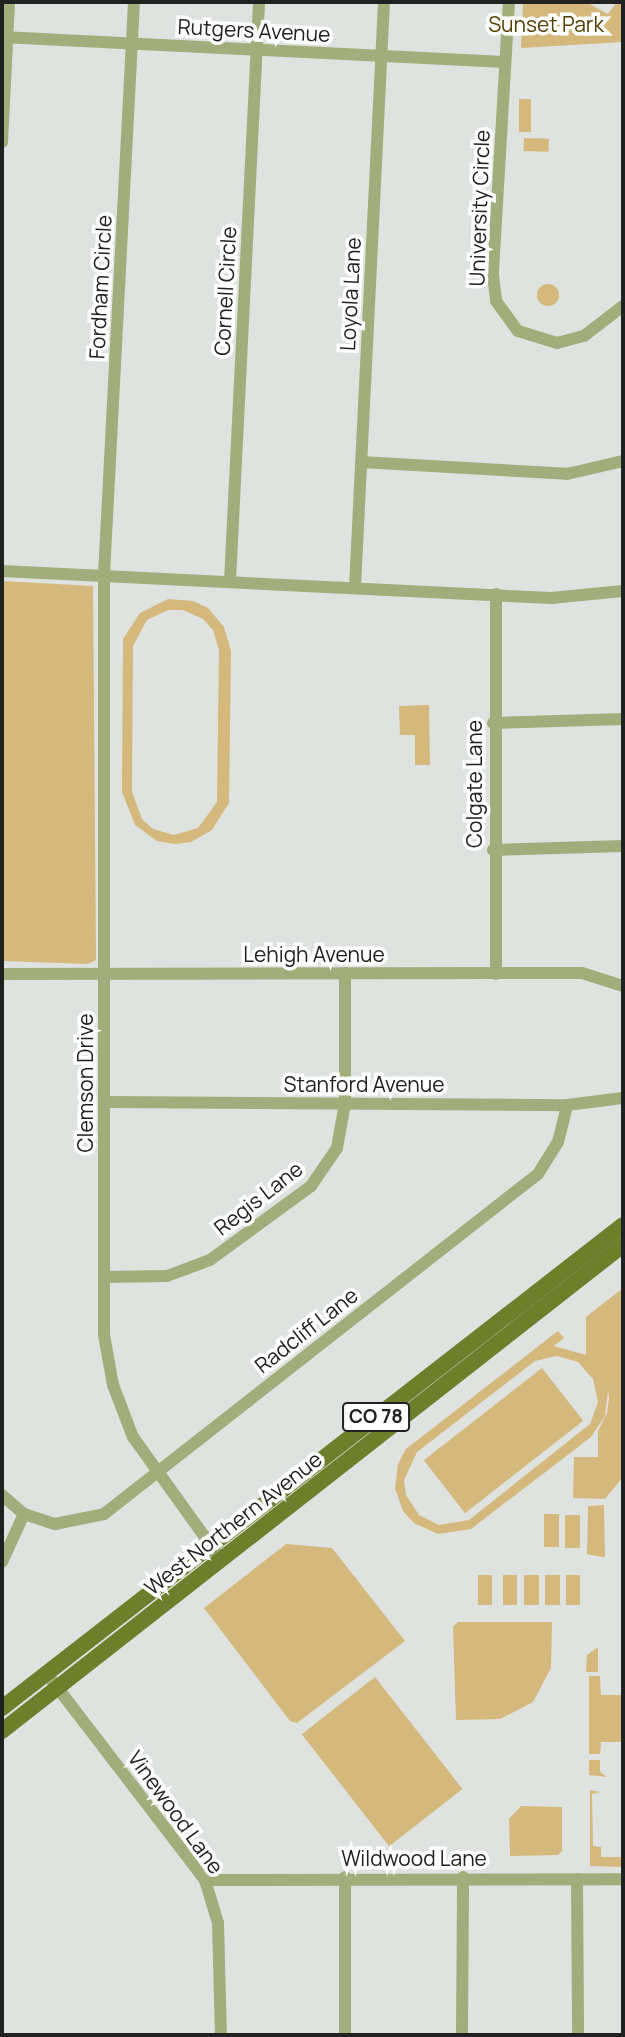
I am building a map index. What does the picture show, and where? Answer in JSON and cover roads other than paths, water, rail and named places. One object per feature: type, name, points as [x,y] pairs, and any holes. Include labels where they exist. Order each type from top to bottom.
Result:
[{"type":"main road","name":"West Northern Avenue","points":[[216,1552],[623,1225]]},
{"type":"main road","name":"West Northern Avenue","points":[[2,1708],[52,1679],[623,1245]]},
{"type":"main road","name":"West Northern Avenue","points":[[2,1731],[52,1679]]},
{"type":"street","points":[[2,142],[4,37],[9,2]]},
{"type":"street","name":"Fordham Circle","points":[[104,575],[134,2]]},
{"type":"street","name":"Cornell Circle","points":[[230,581],[259,2]]},
{"type":"street","name":"Loyola Lane","points":[[355,587],[384,2]]},
{"type":"street","name":"University Circle","points":[[509,2],[493,288],[501,312],[530,338],[557,344],[584,336],[623,306]]},
{"type":"street","name":"Rutgers Avenue","points":[[4,37],[504,62]]},
{"type":"street","points":[[361,462],[567,474],[623,461]]},
{"type":"street","points":[[2,571],[577,597],[623,591]]},
{"type":"street","name":"Clemson Drive","points":[[104,575],[106,1356],[113,1385],[133,1437],[216,1552]]},
{"type":"street","name":"Colgate Lane","points":[[496,594],[493,723],[496,974]]},
{"type":"street","points":[[493,723],[623,719]]},
{"type":"street","points":[[493,850],[623,846]]},
{"type":"street","name":"Regis Lane","points":[[104,1277],[167,1276],[210,1260],[311,1186],[337,1148],[345,1103],[345,973]]},
{"type":"street","name":"Lehigh Avenue","points":[[2,974],[582,973],[623,986]]},
{"type":"street","name":"Stanford Avenue","points":[[104,1102],[567,1105],[623,1098]]},
{"type":"street","name":"Radcliff Lane","points":[[2,1495],[24,1514],[55,1524],[104,1514],[155,1471],[538,1174],[558,1142],[567,1105]]},
{"type":"street","points":[[2,1562],[24,1514]]},
{"type":"street","name":"Vinewood Lane","points":[[52,1679],[205,1880],[219,1933],[220,2035]]},
{"type":"street","points":[[345,1877],[345,2035]]},
{"type":"street","name":"Wildwood Lane","points":[[205,1880],[345,1877],[623,1879]]},
{"type":"street","points":[[462,2035],[463,1877]]},
{"type":"street","points":[[577,1879],[578,2035]]},
{"type":"park label","name":"Sunset Park","points":[[546,24]]}]
